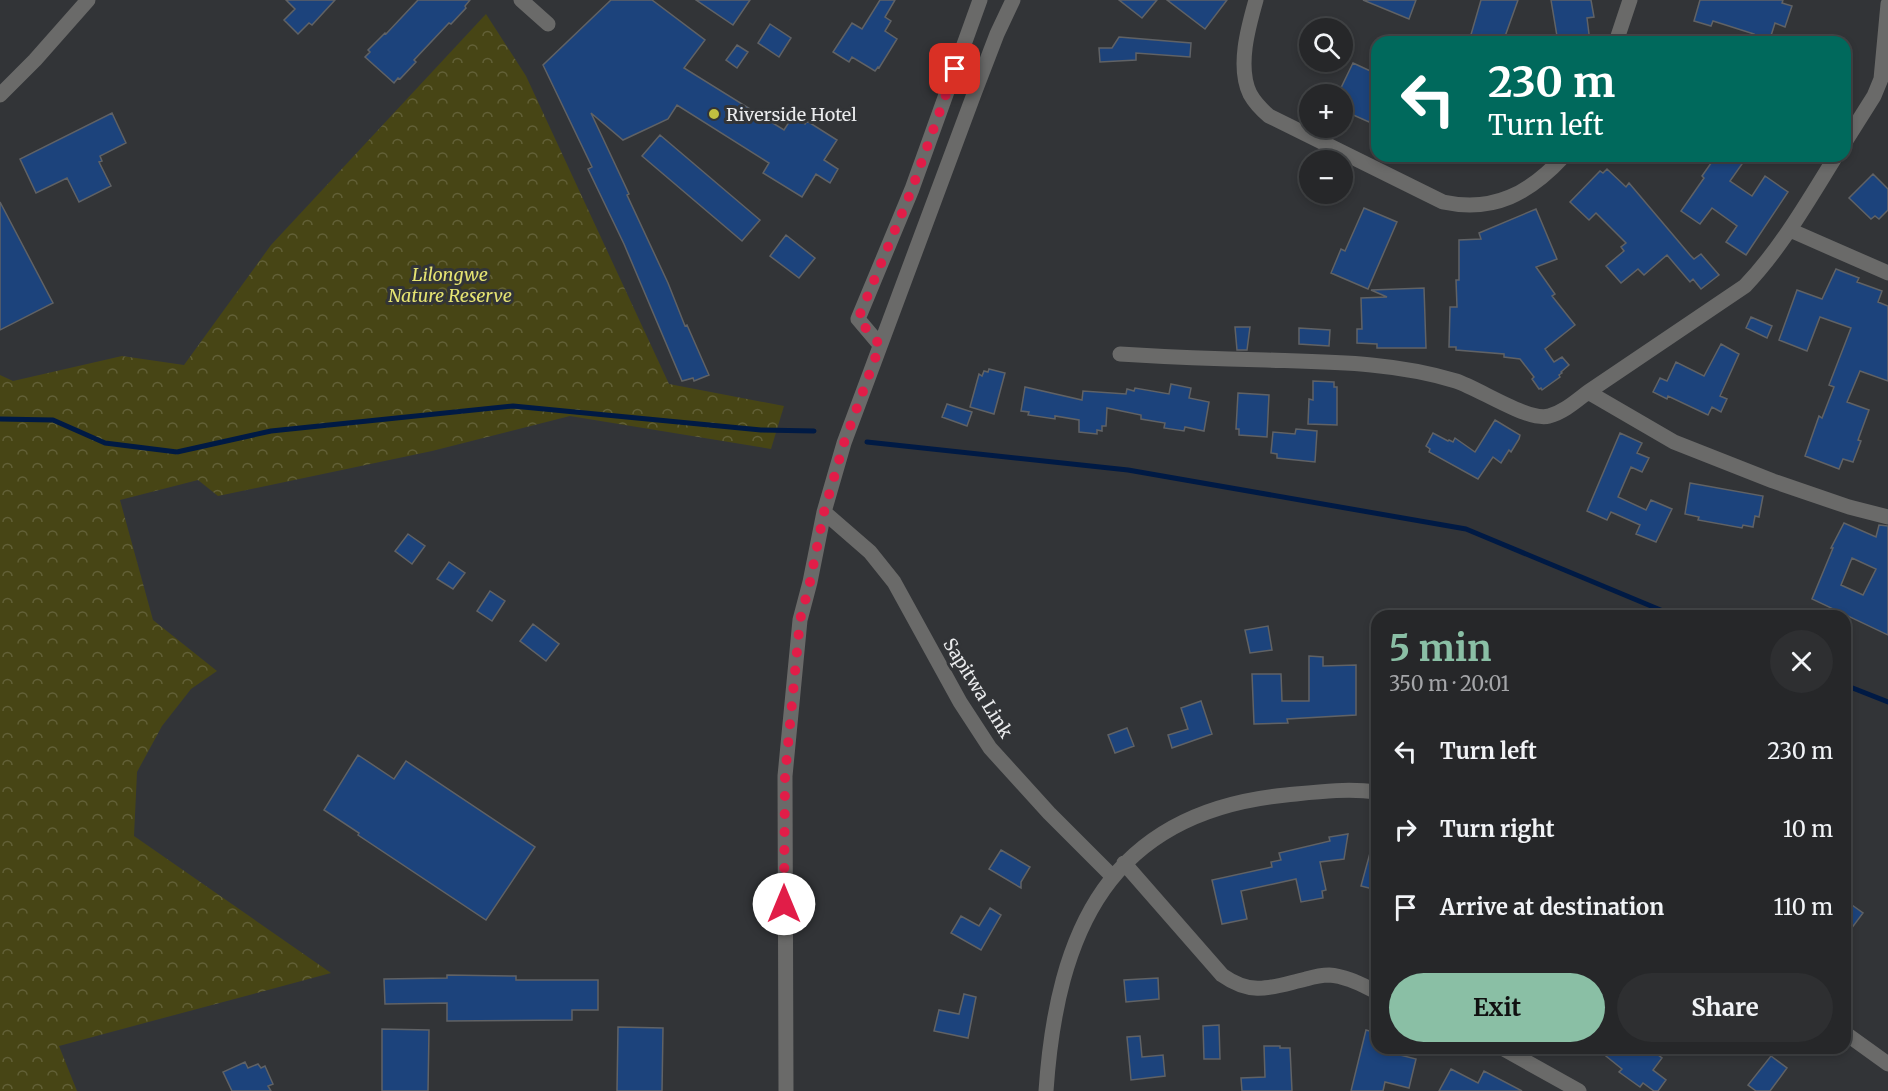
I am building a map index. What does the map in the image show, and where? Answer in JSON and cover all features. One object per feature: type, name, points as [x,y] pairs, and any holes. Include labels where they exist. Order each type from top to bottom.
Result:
[{"type":"street","points":[[0,95],[35,60],[88,0]]},
{"type":"street","points":[[522,0],[548,24]]},
{"type":"street","points":[[880,345],[858,319],[915,179],[980,0]]},
{"type":"street","points":[[786,1091],[785,776],[800,620],[824,512],[844,443],[997,34],[1014,0]]},
{"type":"street","points":[[1256,0],[1249,24],[1245,55],[1246,82],[1254,100],[1269,116],[1443,202],[1460,206],[1476,206],[1501,201],[1516,195],[1558,162]]},
{"type":"street","points":[[1618,36],[1630,0]]},
{"type":"street","points":[[1851,132],[1878,89],[1881,79],[1886,49],[1888,4]]},
{"type":"street","points":[[1120,354],[1348,362],[1414,371],[1457,382],[1483,392],[1524,413],[1538,417],[1549,416],[1568,407],[1745,286],[1761,269],[1790,230],[1832,162]]},
{"type":"street","points":[[1790,230],[1888,273]]},
{"type":"street","points":[[1588,392],[1674,442],[1773,481],[1849,507],[1888,516]]},
{"type":"street","name":"Sapitwa Link","points":[[824,512],[870,552],[889,575],[960,702],[990,748],[1049,813],[1112,876]]},
{"type":"street","points":[[1046,1091],[1049,1050],[1066,967],[1084,923],[1112,876],[1124,863],[1144,846],[1182,824],[1232,804],[1256,798],[1327,791],[1371,792]]},
{"type":"street","points":[[1124,863],[1222,975],[1234,984],[1248,989],[1263,989],[1326,975],[1338,976],[1371,990]]},
{"type":"street","points":[[1851,1037],[1888,1064]]},
{"type":"street","points":[[1513,1054],[1579,1091]]},
{"type":"green space","name":"Lilongwe Nature Reserve","points":[[486,14],[526,76],[669,384],[784,406],[771,449],[570,416],[432,451],[218,496],[198,480],[120,500],[153,620],[217,671],[191,689],[162,726],[137,772],[134,836],[331,973],[59,1046],[77,1091],[0,1091],[0,375],[13,381],[122,356],[184,365],[271,245]]},
{"type":"building","points":[[286,0],[335,0],[312,25],[309,23],[298,34],[284,20],[295,9]]},
{"type":"building","points":[[418,0],[470,0],[466,8],[451,24],[449,23],[414,60],[416,62],[394,83],[365,57],[370,52],[368,50]]},
{"type":"building","points":[[611,0],[652,0],[705,40],[684,68],[784,130],[793,116],[805,124],[807,121],[837,140],[824,160],[838,169],[830,183],[816,174],[802,197],[763,173],[769,163],[677,105],[668,119],[623,140],[591,113],[709,375],[694,381],[693,378],[682,381],[624,244],[588,169],[592,167],[543,65]]},
{"type":"building","points":[[696,0],[750,0],[733,25]]},
{"type":"building","points":[[880,0],[895,0],[885,17],[891,21],[885,31],[897,39],[875,71],[852,57],[849,62],[833,52],[852,23],[862,29]]},
{"type":"building","points":[[1119,0],[1157,0],[1142,18]]},
{"type":"building","points":[[1167,0],[1227,0],[1205,29]]},
{"type":"building","points":[[1363,0],[1416,0],[1409,19]]},
{"type":"building","points":[[1481,0],[1518,0],[1505,36],[1471,36]]},
{"type":"building","points":[[1551,0],[1591,0],[1594,17],[1587,18],[1589,36],[1557,36]]},
{"type":"building","points":[[1700,0],[1783,0],[1782,3],[1792,6],[1785,27],[1775,23],[1771,36],[1753,36],[1754,34],[1713,21],[1711,26],[1694,21]]},
{"type":"building","points":[[770,24],[791,38],[779,57],[758,43]]},
{"type":"building","points":[[1119,37],[1191,43],[1190,57],[1136,53],[1136,60],[1100,62],[1099,48],[1112,48]]},
{"type":"building","points":[[737,45],[748,52],[737,68],[726,60]]},
{"type":"building","points":[[1353,63],[1371,71],[1371,117],[1369,122],[1353,115],[1353,84],[1343,84],[1349,72],[1353,72]]},
{"type":"building","points":[[112,113],[126,143],[100,156],[102,161],[99,162],[111,186],[79,202],[67,178],[36,193],[20,159]]},
{"type":"building","points":[[660,135],[760,220],[742,241],[642,156]]},
{"type":"building","points":[[1712,162],[1739,162],[1742,164],[1730,181],[1752,196],[1765,176],[1788,192],[1746,255],[1726,242],[1737,226],[1712,208],[1700,224],[1681,211],[1704,178],[1702,176]]},
{"type":"building","points":[[1607,169],[1626,187],[1629,183],[1694,259],[1701,254],[1719,275],[1701,289],[1693,279],[1690,282],[1667,255],[1644,275],[1638,269],[1621,283],[1606,266],[1624,251],[1621,247],[1626,243],[1596,213],[1589,220],[1570,202],[1600,171],[1603,173]]},
{"type":"building","points":[[1873,174],[1888,189],[1888,210],[1879,219],[1875,216],[1871,219],[1849,198]]},
{"type":"building","points":[[0,202],[53,303],[0,330]]},
{"type":"building","points":[[1364,208],[1397,222],[1368,289],[1331,273],[1341,249],[1345,251]]},
{"type":"building","points":[[1536,209],[1557,259],[1536,267],[1555,294],[1552,296],[1575,325],[1545,349],[1554,362],[1562,357],[1569,365],[1561,372],[1560,377],[1542,390],[1539,389],[1532,379],[1534,377],[1520,359],[1504,357],[1504,354],[1456,350],[1456,347],[1449,347],[1450,307],[1457,307],[1456,280],[1459,280],[1459,240],[1481,239],[1479,233]]},
{"type":"building","points":[[786,235],[815,258],[799,278],[770,256]]},
{"type":"building","points":[[1836,269],[1859,278],[1857,282],[1882,291],[1878,302],[1888,306],[1888,381],[1860,371],[1847,402],[1869,410],[1853,462],[1843,459],[1839,469],[1805,456],[1819,416],[1822,418],[1834,387],[1829,385],[1851,328],[1820,317],[1807,351],[1779,340],[1797,290],[1822,299]]},
{"type":"building","points":[[1424,288],[1426,348],[1377,348],[1377,344],[1357,343],[1357,329],[1362,329],[1361,298],[1387,297],[1371,290]]},
{"type":"building","points":[[1751,317],[1772,326],[1767,338],[1746,328]]},
{"type":"building","points":[[1235,327],[1250,327],[1247,350],[1237,350]]},
{"type":"building","points":[[1299,328],[1330,330],[1329,346],[1299,344]]},
{"type":"building","points":[[1721,344],[1739,354],[1720,396],[1727,399],[1721,412],[1712,407],[1708,415],[1668,396],[1667,399],[1653,392],[1660,378],[1667,381],[1676,362],[1704,376]]},
{"type":"building","points":[[989,369],[1005,373],[994,414],[970,407],[979,374],[982,376],[984,371],[988,372]]},
{"type":"building","points":[[1313,381],[1334,382],[1334,387],[1337,387],[1337,425],[1308,424],[1309,399],[1313,400]]},
{"type":"building","points":[[1171,384],[1191,388],[1189,398],[1209,402],[1204,431],[1185,427],[1184,431],[1164,428],[1165,423],[1141,419],[1141,415],[1107,408],[1106,426],[1102,426],[1102,431],[1097,430],[1097,434],[1079,432],[1079,420],[1028,415],[1029,412],[1021,411],[1025,387],[1082,400],[1083,391],[1126,394],[1127,389],[1134,391],[1135,388],[1169,394]]},
{"type":"building","points":[[1238,393],[1269,395],[1267,437],[1239,435],[1239,429],[1236,429]]},
{"type":"building","points":[[947,404],[972,412],[967,426],[942,417]]},
{"type":"building","points":[[1495,420],[1520,435],[1519,439],[1501,463],[1493,457],[1478,479],[1429,452],[1430,449],[1426,446],[1433,433],[1448,441],[1453,442],[1455,438],[1475,452]]},
{"type":"building","points":[[1296,429],[1317,431],[1315,462],[1277,458],[1277,454],[1271,453],[1273,432],[1295,434]]},
{"type":"building","points":[[1620,433],[1642,443],[1637,453],[1649,458],[1642,472],[1631,467],[1618,497],[1646,510],[1651,500],[1672,509],[1656,542],[1636,534],[1640,525],[1611,512],[1607,520],[1587,511]]},
{"type":"building","points":[[1690,483],[1763,496],[1759,517],[1755,516],[1753,527],[1743,525],[1742,528],[1698,520],[1699,517],[1685,514]]},
{"type":"building","points":[[1844,523],[1876,537],[1879,525],[1888,526],[1888,635],[1851,617],[1851,610],[1835,610],[1812,599],[1833,548],[1831,548]],"holes":[[[1852,558],[1876,569],[1863,595],[1841,585]]]},
{"type":"building","points":[[408,534],[425,546],[412,564],[395,551]]},
{"type":"building","points":[[449,562],[465,573],[453,589],[437,579]]},
{"type":"building","points":[[490,591],[505,601],[492,621],[477,611]]},
{"type":"building","points":[[533,624],[559,644],[546,661],[520,641]]},
{"type":"building","points":[[1268,626],[1272,650],[1250,653],[1245,630]]},
{"type":"building","points":[[1309,656],[1323,657],[1323,666],[1356,665],[1356,715],[1287,719],[1288,723],[1254,724],[1252,674],[1281,674],[1282,701],[1309,701]]},
{"type":"building","points":[[1201,701],[1212,734],[1172,748],[1168,735],[1188,729],[1181,708]]},
{"type":"building","points":[[1127,728],[1134,746],[1115,753],[1108,735]]},
{"type":"building","points":[[358,755],[394,779],[406,761],[535,847],[486,920],[324,810]]},
{"type":"building","points":[[1348,834],[1344,859],[1320,862],[1326,890],[1322,891],[1323,898],[1301,902],[1296,879],[1241,891],[1247,919],[1222,924],[1212,880],[1272,867],[1271,862],[1281,860],[1279,853],[1330,841],[1329,837]]},
{"type":"building","points":[[1371,849],[1371,888],[1361,886]]},
{"type":"building","points":[[1001,850],[1030,867],[1021,882],[1021,888],[989,869]]},
{"type":"building","points":[[1851,904],[1863,913],[1851,929]]},
{"type":"building","points":[[990,908],[1001,915],[981,950],[951,933],[961,916],[979,926]]},
{"type":"building","points":[[447,975],[516,976],[516,980],[598,980],[598,1010],[572,1010],[572,1020],[447,1021],[447,1003],[385,1004],[384,979],[447,978]]},
{"type":"building","points":[[1158,978],[1159,999],[1126,1002],[1124,980]]},
{"type":"building","points":[[964,994],[976,997],[968,1038],[934,1031],[939,1010],[959,1014]]},
{"type":"building","points":[[1219,1025],[1220,1059],[1204,1059],[1203,1026]]},
{"type":"building","points":[[618,1027],[663,1028],[662,1091],[617,1091]]},
{"type":"building","points":[[382,1029],[429,1030],[428,1091],[382,1091]]},
{"type":"building","points":[[1366,1030],[1371,1031],[1371,1054],[1396,1054],[1416,1059],[1409,1088],[1385,1082],[1383,1091],[1351,1091]]},
{"type":"building","points":[[1140,1036],[1142,1057],[1163,1055],[1165,1076],[1131,1080],[1127,1037]]},
{"type":"building","points":[[1264,1046],[1290,1048],[1292,1091],[1242,1091],[1241,1078],[1265,1077]]},
{"type":"building","points":[[1603,1054],[1657,1054],[1662,1058],[1653,1070],[1666,1080],[1658,1091],[1654,1091],[1643,1083],[1640,1087],[1619,1072],[1622,1069]]},
{"type":"building","points":[[1771,1056],[1787,1068],[1770,1091],[1756,1091],[1748,1085]]},
{"type":"building","points":[[245,1062],[248,1068],[258,1064],[261,1068],[265,1066],[273,1084],[268,1086],[271,1091],[232,1091],[223,1072]]},
{"type":"building","points":[[1451,1069],[1478,1083],[1484,1071],[1522,1091],[1439,1091]]},
{"type":"waterway","points":[[0,419],[53,420],[105,443],[177,452],[271,431],[513,406],[761,430],[814,431]]},
{"type":"waterway","points":[[867,442],[1128,470],[1466,529],[1661,610]]},
{"type":"waterway","points":[[1851,687],[1888,702]]},
{"type":"place","name":"Riverside Hotel","points":[[714,114]]},
{"type":"route","points":[[784,904],[785,776],[800,620],[824,512],[844,443],[880,345],[858,319],[912,189],[955,69]]}]
